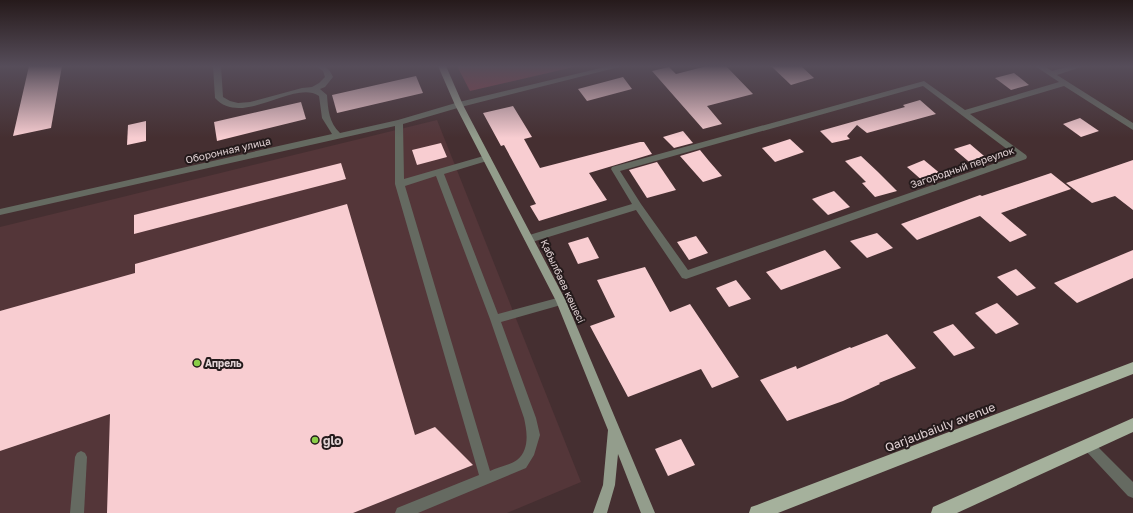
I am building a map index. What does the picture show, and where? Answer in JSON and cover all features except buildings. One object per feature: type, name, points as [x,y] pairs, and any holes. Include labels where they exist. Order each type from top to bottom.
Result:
[{"type":"highway","name":"Qarjaubaiuly avenue","points":[[757,513],[1133,368]]},
{"type":"highway","points":[[939,513],[1133,425]]},
{"type":"main road","name":"Қабылбаев көшесі","points":[[452,90],[561,301],[648,513]]},
{"type":"main road","points":[[600,513],[609,485],[613,428]]},
{"type":"street","points":[[218,90],[218,98],[224,103],[235,105],[255,103],[301,90]]},
{"type":"street","points":[[315,90],[323,95],[329,129],[339,136]]},
{"type":"street","name":"Оборонная улица","points":[[0,212],[339,136],[521,90]]},
{"type":"street","name":"Загородный переулок","points":[[899,90],[615,169],[638,206],[686,275],[1023,157],[933,90]]},
{"type":"street","points":[[964,113],[1041,90]]},
{"type":"street","points":[[1075,90],[1133,127]]},
{"type":"street","points":[[398,122],[400,184],[486,478]]},
{"type":"street","points":[[400,184],[487,158]]},
{"type":"street","points":[[402,513],[522,464],[530,451],[534,435],[530,418],[495,318],[439,173]]},
{"type":"street","points":[[529,239],[638,206]]},
{"type":"street","points":[[495,318],[561,301]]},
{"type":"street","points":[[1089,446],[1133,491]]},
{"type":"street","points":[[77,513],[81,457]]},
{"type":"shaded area","points":[[437,120],[581,482],[507,513],[0,513],[0,227]]},
{"type":"place","name":"Апрель","points":[[197,363]]},
{"type":"place","name":"glo","points":[[315,440]]}]
